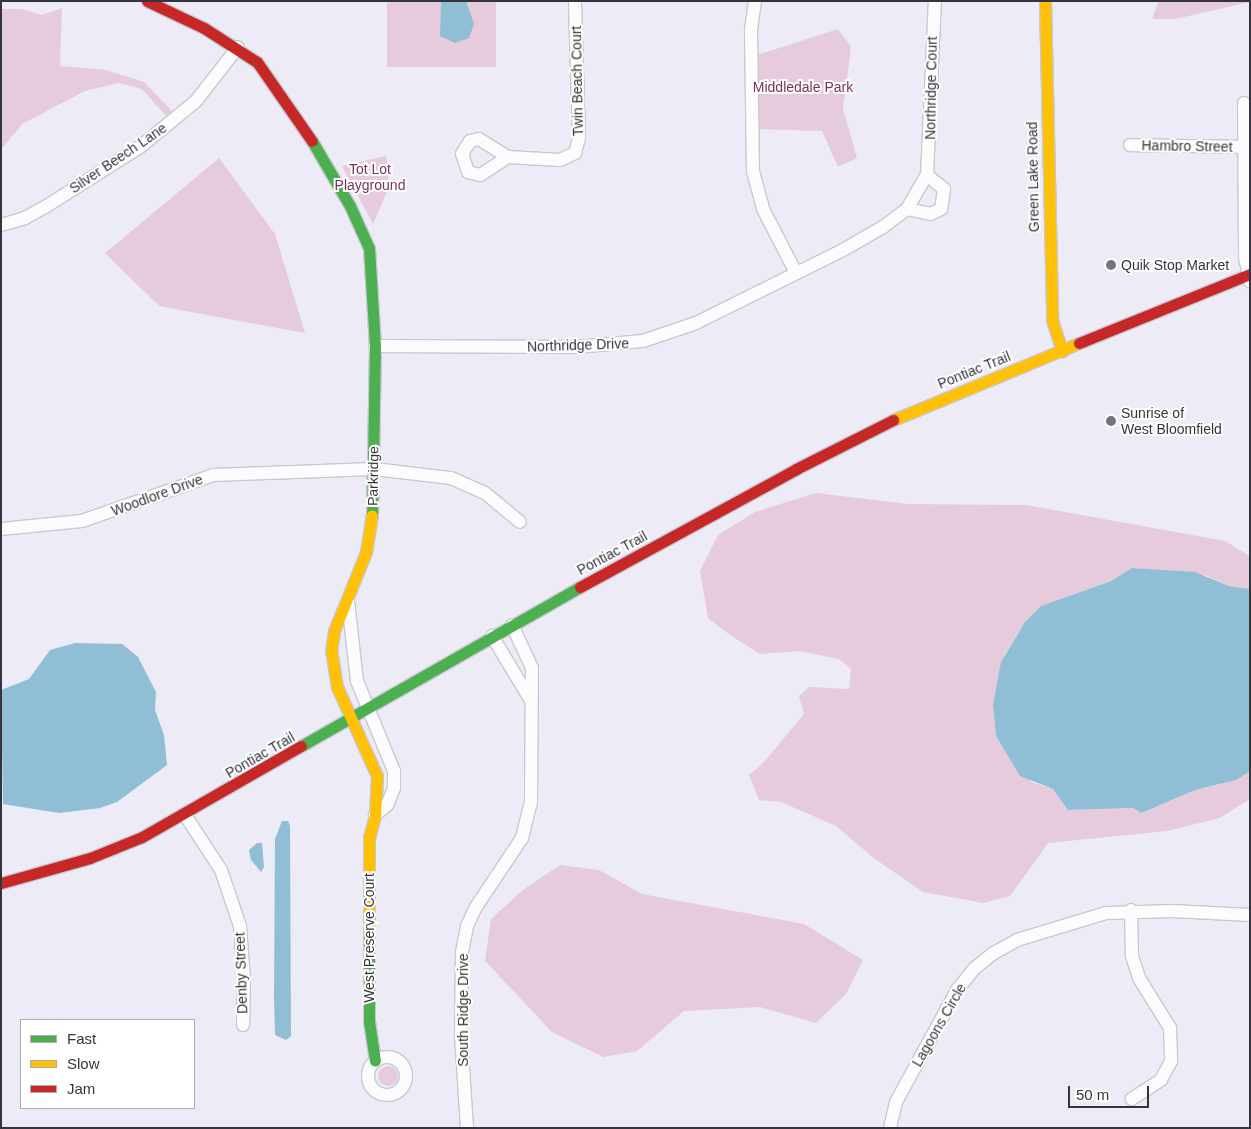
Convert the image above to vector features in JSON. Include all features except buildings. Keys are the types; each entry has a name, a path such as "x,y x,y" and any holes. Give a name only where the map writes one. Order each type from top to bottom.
{"street":[{"name":"Parkridge","path":"147,1 238,47 273,80 362,230 372,265 375,346 374,504 366,552 348,602 334,631 331,651 336,687 351,720"},
{"name":"Twin Beach Court","path":"508,157 560,160 575,153 579,138 575,1"},
{"path":"756,1 751,31 753,171 763,209 796,273"},
{"name":"Northridge Court","path":"796,273 843,250 907,209 927,175 935,1"},
{"name":"Green Lake Road","path":"1045,1 1052,320 1062,351"},
{"name":"Silver Beech Lane","path":"1,225 45,207 140,147 196,101 238,47"},
{"path":"1244,103 1249,277"},
{"name":"Hambro Street","path":"1130,145 1245,147"},
{"path":"907,209 930,214 941,209 944,189 927,175"},
{"name":"Northridge Drive","path":"375,346 627,345 696,323 796,273"},
{"name":"Pontiac Trail","path":"1,884 113,850 186,815 492,636 871,431 953,394 1249,277"},
{"name":"Woodlore Drive","path":"1,529 82,521 213,475 374,469 451,478 485,494 520,522"},
{"name":"Parkridge","path":"348,602 357,681 369,709"},
{"name":"South Ridge Drive","path":"466,1128 461,1036 462,952 467,926 476,907 511,857 527,823 532,782 530,699 532,668 512,625"},
{"name":"South Ridge Drive","path":"492,636 530,699"},
{"name":"West Preserve Court","path":"369,709 394,771 394,788 387,805 375,814"},
{"name":"West Preserve Court","path":"351,720 377,776 375,814 369,838 369,1021 375,1061"},
{"name":"Denby Street","path":"186,815 221,870 240,926 244,988 243,1025"},
{"path":"1131,910 1132,956 1139,978 1170,1028 1171,1061 1161,1080 1132,1099"},
{"name":"Lagoons Circle","path":"890,1128 896,1102 957,990 975,968 1017,940 1106,912 1131,910 1250,915"}],"green space":[{"path":"387,1 496,1 496,67 387,67"},
{"path":"1159,1 1250,2 1175,19 1152,19"},
{"path":"62,8 60,66 106,70 144,82 173,112 167,117 142,89 119,83 85,91 22,124 1,150 1,9 22,9 42,15"},
{"name":"Middledale Park","path":"838,29 851,47 843,109 857,158 838,167 822,131 758,129 757,55"},
{"name":"Tot Lot Playground","path":"386,156 389,170 387,192 373,224 342,166"},
{"path":"219,158 275,234 305,333 159,306 105,253"},
{"path":"816,493 908,504 1026,505 1225,541 1250,556 1250,589 1229,586 1205,575 1134,568 1110,581 1041,606 1025,622 1004,656 993,705 996,736 1000,743 1031,782 1053,789 1072,810 1134,808 1138,812 1195,790 1225,783 1250,771 1250,799 1220,818 1167,831 1048,843 1010,896 983,903 923,892 875,859 836,826 781,802 759,800 749,775 764,762 804,714 799,696 809,687 849,689 851,669 839,659 799,651 760,654 730,635 708,618 700,571 718,535 755,512"},
{"path":"560,865 599,870 642,894 804,924 863,960 846,994 816,1023 760,1007 684,1011 637,1051 603,1057 552,1032 485,961 491,919 524,889"},
{"path":"388,1066 395,1069 398,1076 395,1083 388,1086 381,1083 378,1076 381,1069"}],"water":[{"path":"441,1 466,1 474,24 469,38 455,43 440,36"},
{"path":"1132,568 1195,572 1229,586 1250,589 1250,771 1236,780 1195,790 1141,813 1133,808 1068,810 1053,789 1020,776 996,736 993,705 1001,662 1025,622 1041,606 1111,581"},
{"path":"75,643 122,644 138,657 156,692 155,710 164,735 167,765 117,802 100,808 59,813 3,804 1,690 29,679 50,650"},
{"path":"282,821 288,821 290,826 291,1036 286,1040 275,1035 274,999 275,839"},
{"path":"257,843 262,843 264,867 261,872 251,860 249,850"}],"traffic: fast":[{"path":"312,141 350,206 369,248 375,346 372,515"},
{"path":"301,746 580,587"},
{"path":"369,928 369,1021 375,1061"}],"traffic: slow":[{"path":"1045,1 1052,320 1062,351"},
{"path":"893,420 1079,343"},
{"path":"369,928 369,838 375,815 377,776 337,687 331,651 334,631 366,552 372,515"}],"traffic: jam":[{"path":"147,1 204,28 257,62 312,141"},
{"path":"1079,343 1250,274"},
{"path":"580,587 796,469 893,420"},
{"path":"1,883 90,858 142,837 301,746"}],"place":[{"name":"Quik Stop Market","path":"1111,265"},
{"name":"Sunrise of West Bloomfield","path":"1111,421"}]}
